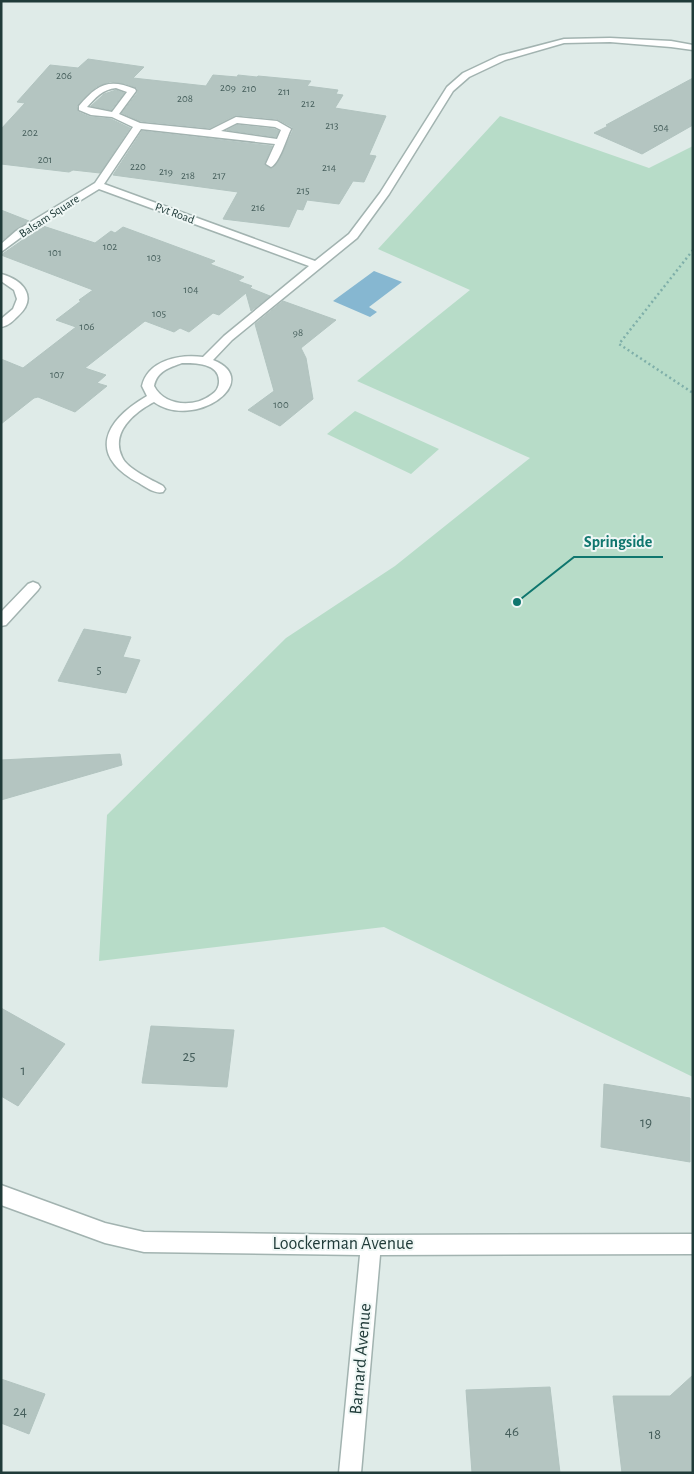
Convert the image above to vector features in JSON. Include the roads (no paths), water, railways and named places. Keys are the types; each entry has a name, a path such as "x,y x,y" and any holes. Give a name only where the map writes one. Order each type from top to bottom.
{"street":[{"path":"206,362 228,338 353,236 384,194 437,108 450,90 466,75 502,58 564,41 610,40 671,44 693,48"},
{"path":"114,115 132,91 124,87 108,86 98,89 82,108 91,112 114,115 138,126 282,142"},
{"path":"211,133 236,120 278,124 286,129 271,164"},
{"path":"98,184 138,126"},
{"name":"Pvt Road","path":"98,184 318,266"},
{"name":"Balsam Square","path":"1,249 20,233 98,184"},
{"path":"1,277 13,282 21,289 24,298 17,312 1,324"},
{"path":"181,360 206,362 216,366 223,372 226,380 225,387 220,395 211,401 198,405 179,407 161,403 148,390 147,382 150,375 158,368 181,360"},
{"path":"153,397 136,407 116,428 113,447 116,460 135,476 159,489"},
{"path":"1,620 34,587"},
{"name":"Loockerman Avenue","path":"1,1195 105,1233 144,1242 693,1244"},
{"name":"Barnard Avenue","path":"350,1473 371,1244"}],"water":[{"path":"374,271 402,282 369,307 377,312 370,317 333,301"}],"place":[{"name":"Springside","path":"517,602"}]}
